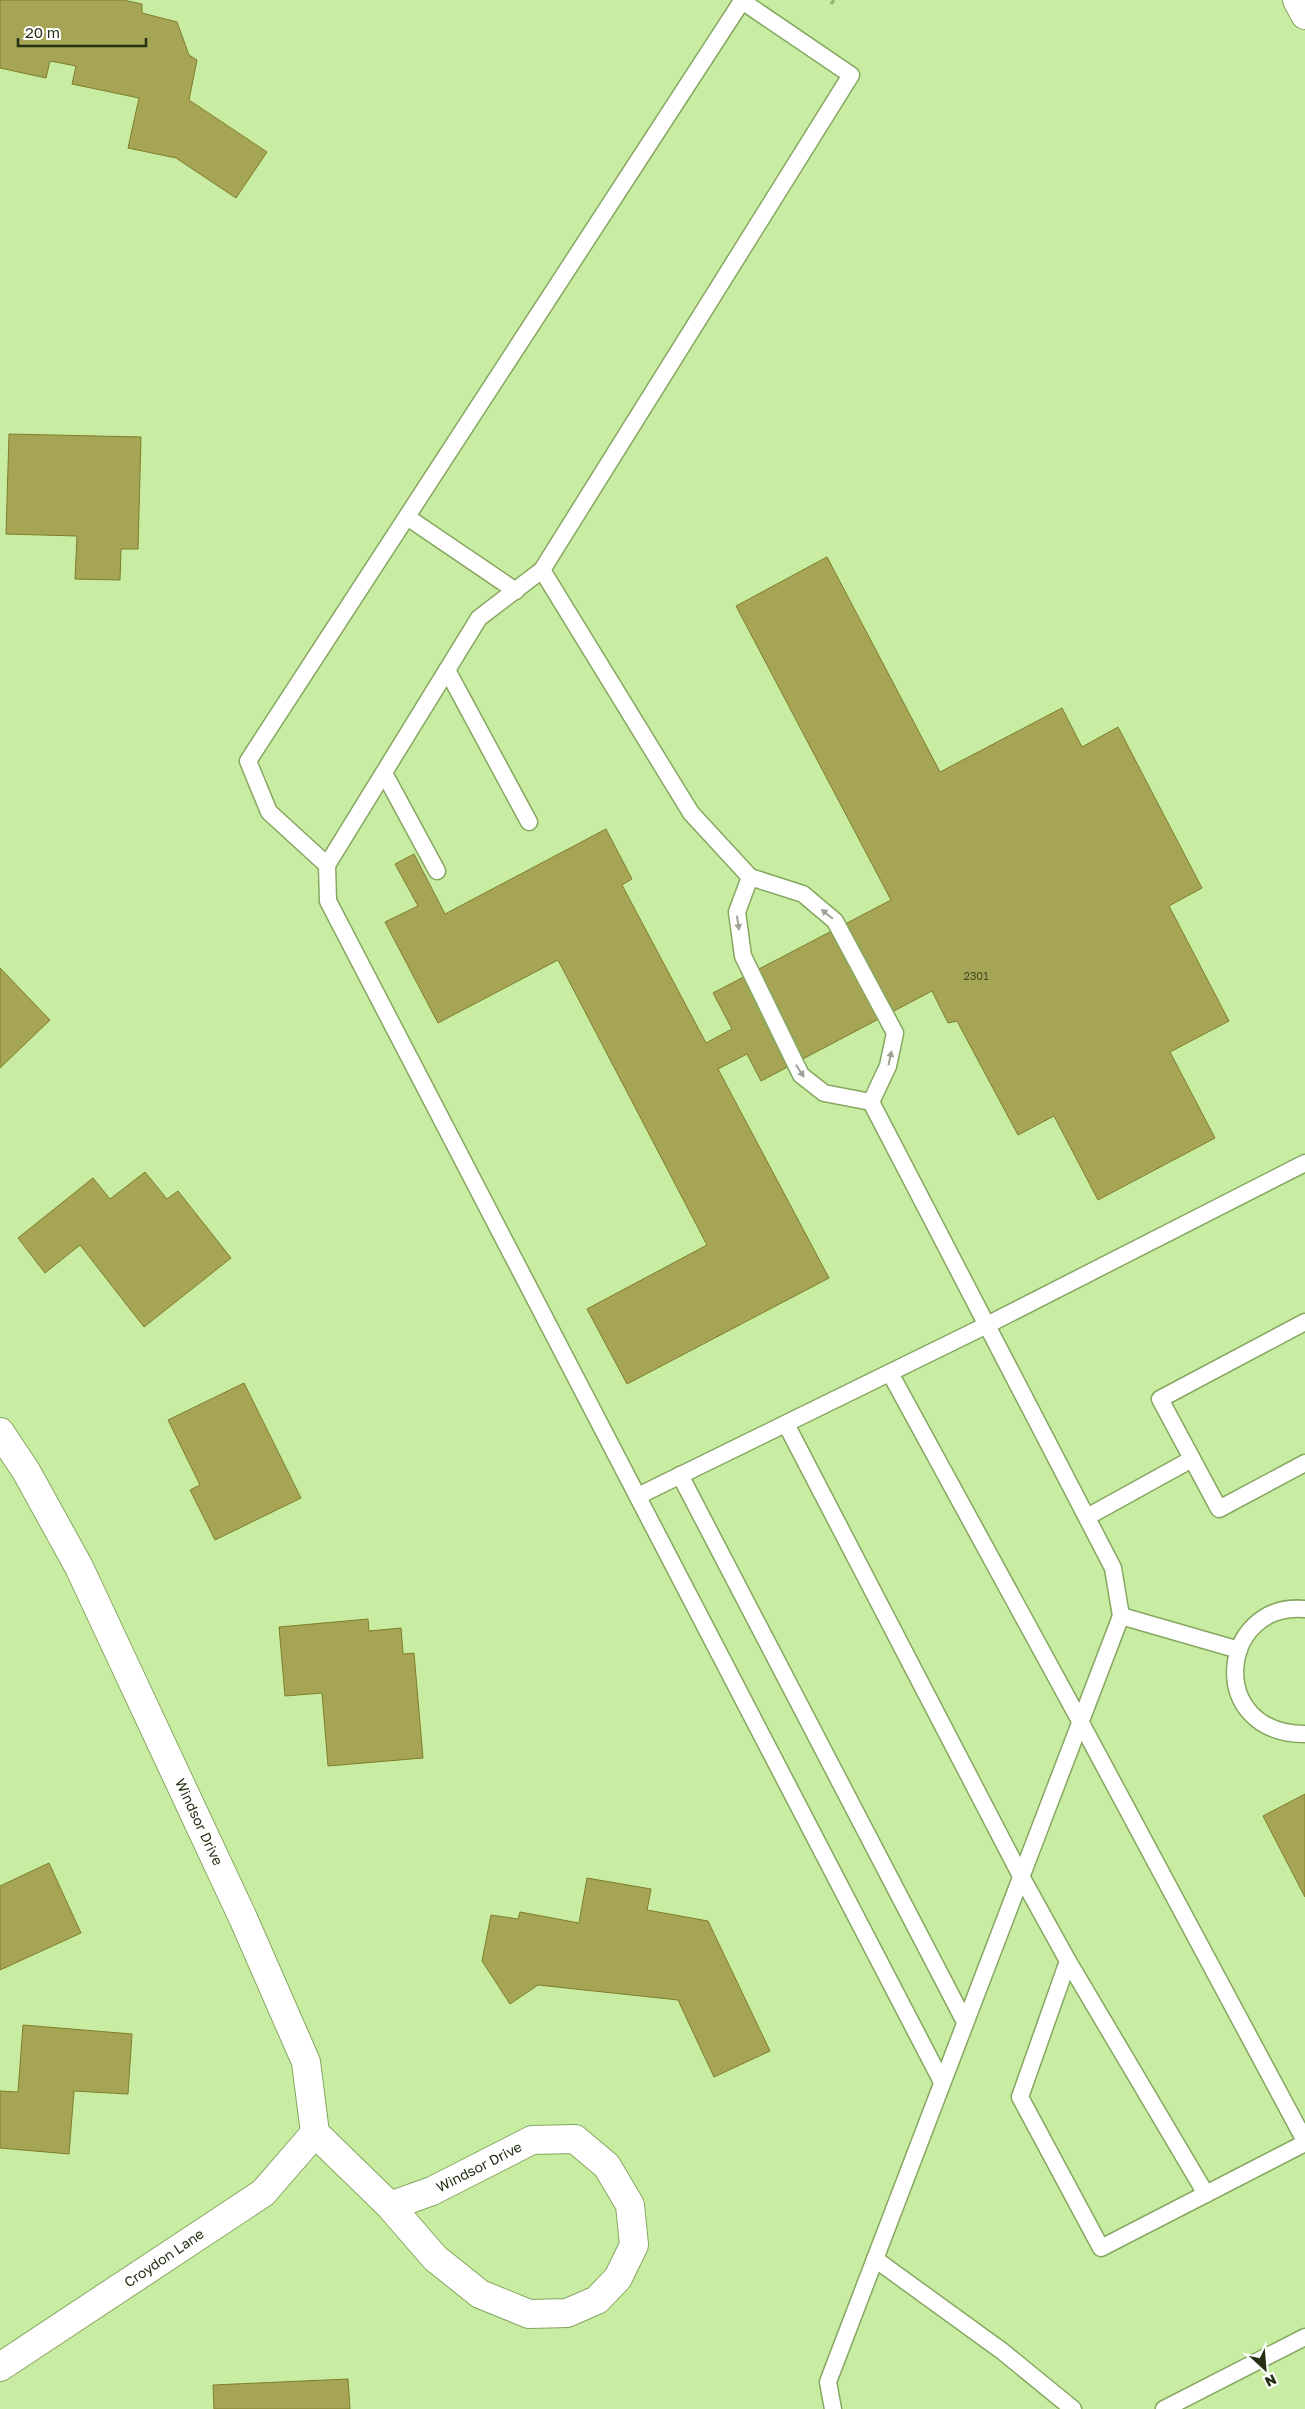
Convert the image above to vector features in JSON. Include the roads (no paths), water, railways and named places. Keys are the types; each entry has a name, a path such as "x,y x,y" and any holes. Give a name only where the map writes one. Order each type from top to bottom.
{"street":[{"path":"1297,0 1305,15"},
{"name":"Windsor Drive","path":"0,1432 26,1471 79,1567 243,1918 306,2062 314,2133 390,2206 435,2258 480,2294 529,2314 567,2313 597,2300 618,2278 634,2245 630,2205 607,2166 575,2139 532,2140 432,2191 390,2206"},
{"name":"Croydon Lane","path":"0,2367 263,2193 314,2133"}],"lane":[{"path":"327,865 269,812 248,762 742,1 851,75 542,570 479,618 327,865 328,901 942,2082"},
{"path":"406,517 516,591"},
{"path":"542,570 691,813 750,877 803,894 835,921 895,1033 888,1066 871,1102"},
{"path":"447,670 529,822"},
{"path":"384,774 437,871"},
{"path":"750,877 737,912 742,956 801,1075 824,1093 871,1102"},
{"path":"833,2409 828,2382 1121,1616 1113,1568 871,1102"},
{"path":"638,1496 987,1325 1305,1163"},
{"path":"1305,1322 1160,1399 1219,1509 1305,1463"},
{"path":"890,1373 1080,1721 1305,2142 1101,2248 1020,2097 1068,1961"},
{"path":"786,1424 1021,1876 1068,1961 1206,2194"},
{"path":"1087,1517 1192,1458"},
{"path":"680,1475 965,2022"},
{"path":"1305,1609 1293,1608 1272,1614 1255,1625 1242,1641 1235,1660 1235,1680 1241,1700 1252,1717 1269,1728 1289,1734 1305,1734"},
{"path":"1121,1616 1239,1650"},
{"path":"875,2259 1002,2351 1072,2409"},
{"path":"1164,2409 1305,2337"}]}
